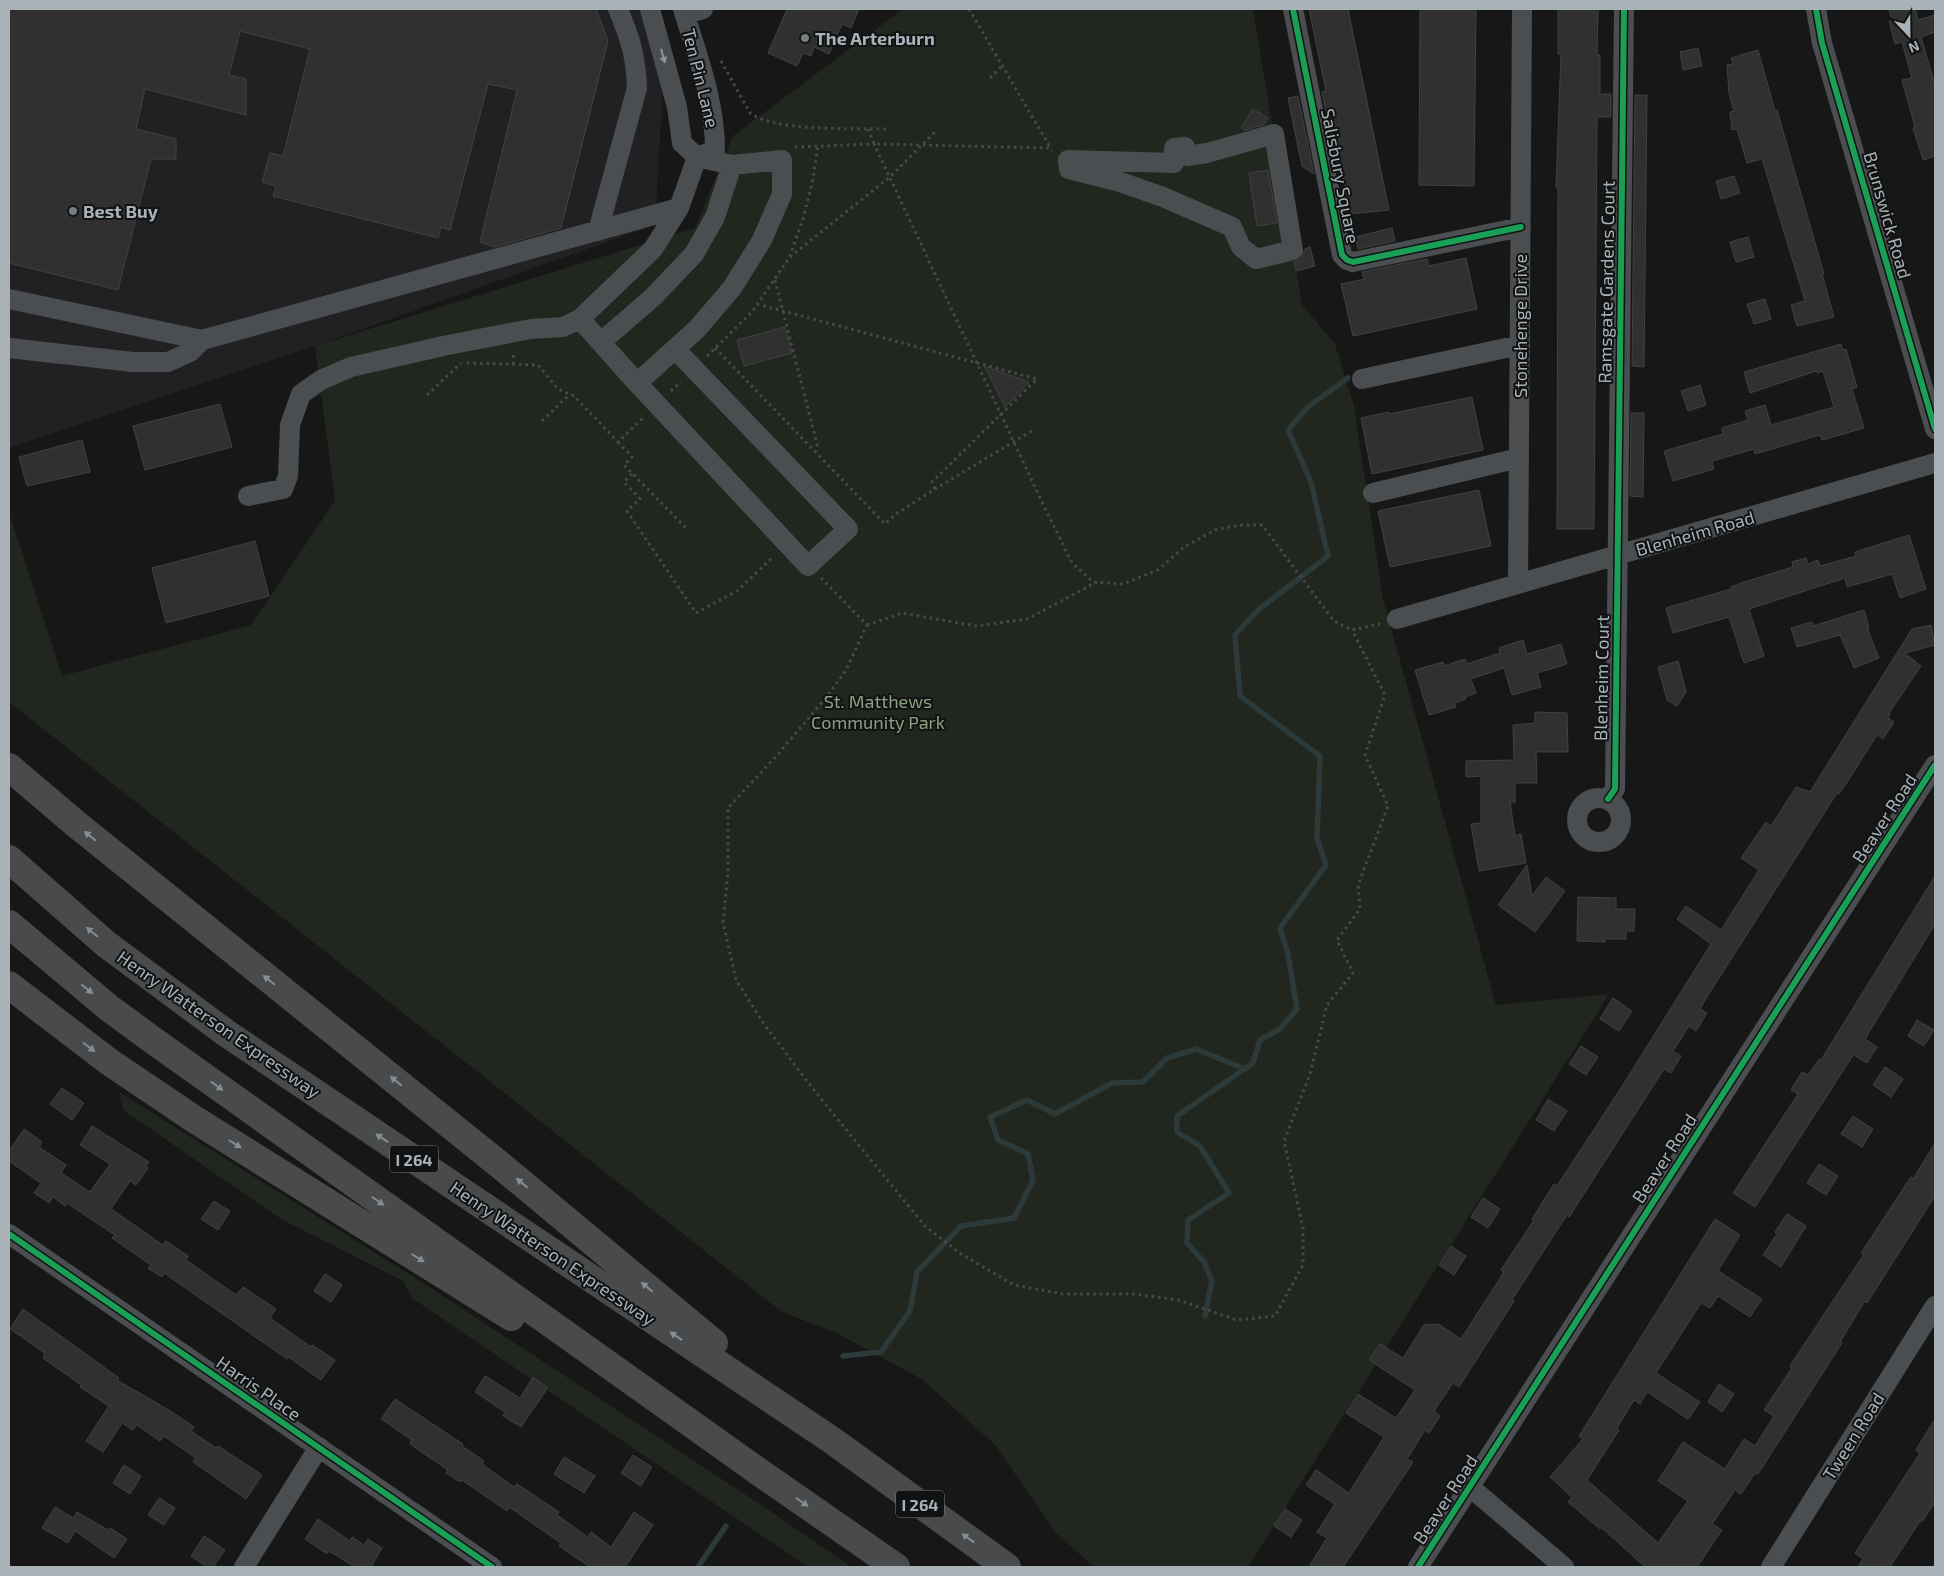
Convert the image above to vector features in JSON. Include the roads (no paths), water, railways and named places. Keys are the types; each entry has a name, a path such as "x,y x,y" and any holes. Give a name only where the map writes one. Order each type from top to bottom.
{"highway":[{"path":"9,767 91,836 500,1165 833,1442"},
{"name":"Henry Watterson Expressway","path":"9,859 106,944 226,1033 833,1442 1007,1567"},
{"path":"9,924 109,1008 154,1041 762,1474 896,1567"},
{"path":"9,985 108,1061 194,1119 762,1474"}],"street":[{"path":"598,231 636,88 636,65 631,42 618,9"},
{"name":"Ten Pin Lane","path":"650,9 677,107 682,143 697,157 715,150 715,134 691,10"},
{"name":"Salisbury Square","path":"1293,9 1342,255 1347,260 1354,262 1521,227"},
{"name":"Stonehenge Drive","path":"1518,584 1522,9"},
{"name":"Ramsgate Gardens Court","path":"1618,555 1624,9"},
{"name":"Brunswick Road","path":"1816,9 1822,43 1935,429"},
{"path":"1274,134 1293,250 1256,259 1241,248 1232,227 1163,197 1120,182 1069,169 1068,164 1068,160 1174,163 1174,148 1185,147 1187,156 1274,134"},
{"path":"248,496 283,489 288,476 290,425 298,402 301,394 321,380 351,367 522,330 563,327 580,319 653,249 678,208 697,157 732,165 782,160 782,194 762,240 732,288 697,329 637,383"},
{"path":"601,342 652,298 694,254 715,217 732,165"},
{"path":"9,299 202,340 678,208"},
{"path":"580,319 637,383 808,566 848,529 675,349"},
{"path":"9,348 133,362 168,362 190,352 202,340"},
{"path":"1362,379 1520,345"},
{"path":"1373,493 1519,458"},
{"name":"Blenheim Road","path":"1391,621 1935,463"},
{"name":"Blenheim Court","path":"1608,800 1615,789 1618,555"},
{"name":"Beaver Road","path":"1418,1567 1935,765"},
{"name":"Harris Place","path":"9,1234 492,1567"},
{"name":"Tween Road","path":"1770,1567 1935,1306"},
{"path":"244,1567 319,1447"},
{"path":"1470,1487 1564,1567"}],"waterway":[{"path":"1205,1316 1212,1281 1204,1262 1187,1243 1188,1220 1229,1193 1200,1146 1177,1132 1177,1116 1253,1063 1260,1040 1280,1029 1297,1009 1288,954 1280,928 1326,865 1317,838 1320,756 1240,696 1235,635 1258,610 1328,556 1311,482 1288,430 1309,406 1348,378"},
{"path":"843,1356 881,1352 910,1311 917,1272 961,1226 1014,1218 1033,1180 1028,1154 998,1140 990,1117 1027,1100 1055,1114 1112,1083 1143,1082 1167,1058 1196,1049 1245,1069"},
{"path":"698,1567 726,1526"}],"place":[{"name":"The Arterburn","path":"805,38"},
{"name":"Best Buy","path":"73,211"}],"park label":[{"name":"St. Matthews Community Park","path":"878,711"}]}
